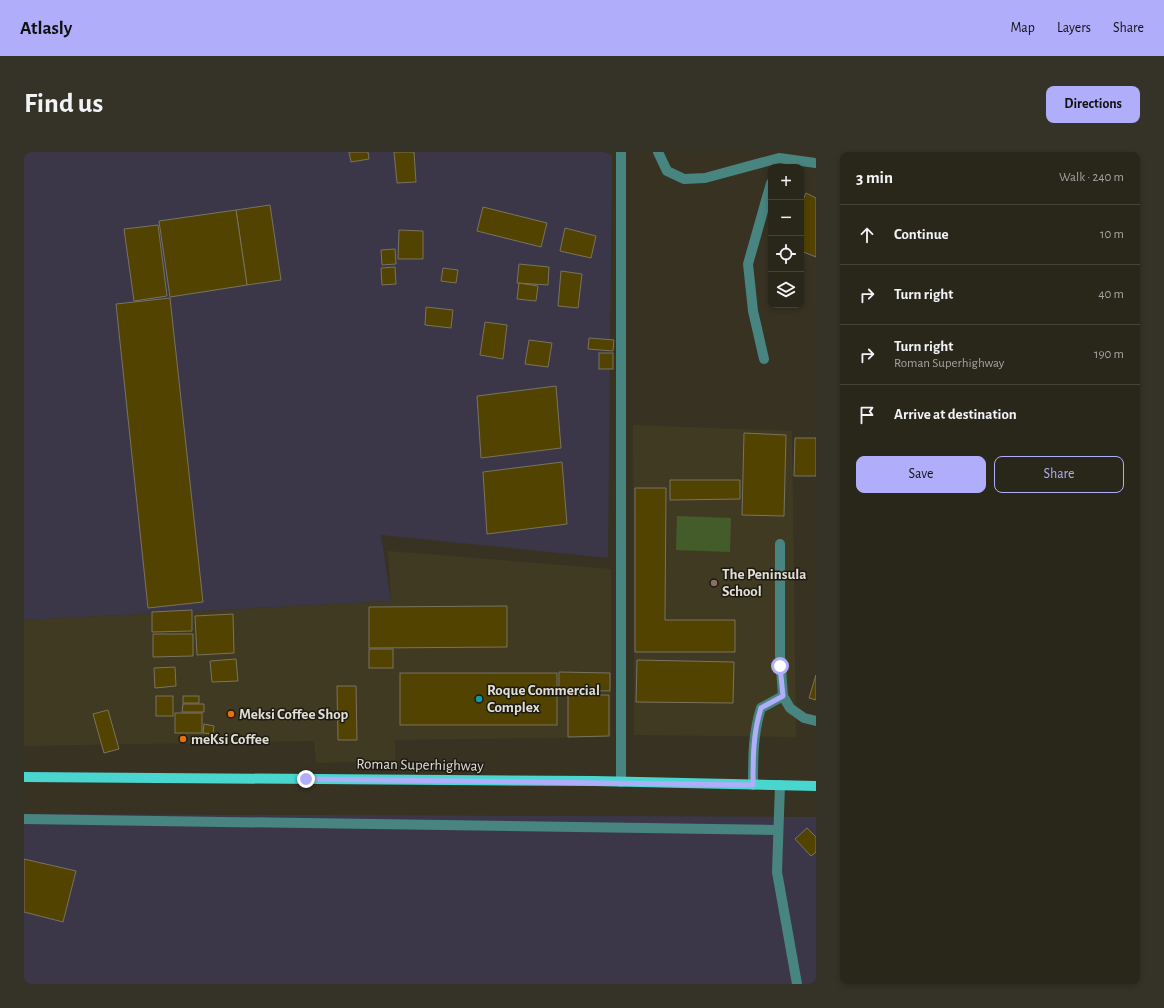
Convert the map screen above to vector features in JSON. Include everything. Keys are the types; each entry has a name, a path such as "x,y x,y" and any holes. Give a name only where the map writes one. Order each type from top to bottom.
{"main road":[{"name":"Roman Superhighway","path":"24,777 621,782 816,786"}],"street":[{"path":"621,152 621,782"},
{"path":"658,152 667,171 684,179 705,178 778,159 816,163"},
{"path":"764,359 753,311 748,264 768,194"},
{"path":"780,544 780,661 783,696 790,708 804,718 816,721"},
{"path":"753,785 753,743 761,708 783,696"},
{"path":"780,785 777,872 796,984"},
{"path":"24,819 778,830"}],"shaded area":[{"path":"24,152 604,152 612,155 608,558 381,535 391,601 24,620"},
{"name":"The Peninsula School","path":"633,425 792,431 796,737 634,735"},
{"path":"388,551 611,569 611,737 395,740 395,761 316,763 314,741 24,746 24,620 391,601"},
{"path":"24,814 816,817 816,984 24,984"}],"green space":[{"path":"677,516 731,518 730,552 676,550"}],"building":[{"path":"349,152 368,152 369,159 351,162"},
{"path":"394,152 414,152 416,182 397,183"},
{"path":"806,193 816,198 816,257 804,252 804,198"},
{"path":"270,205 281,280 247,285 236,210"},
{"path":"483,207 547,223 541,247 477,231"},
{"path":"236,210 247,285 170,297 159,221"},
{"path":"158,225 167,296 134,301 124,229"},
{"path":"565,228 596,236 591,258 560,251"},
{"path":"399,230 423,231 423,259 398,259"},
{"path":"395,249 396,264 382,265 381,250"},
{"path":"519,264 549,267 548,285 517,283"},
{"path":"395,267 396,284 382,285 381,268"},
{"path":"443,268 458,270 456,283 441,281"},
{"path":"561,271 582,274 578,308 558,306"},
{"path":"519,283 538,286 536,301 517,299"},
{"path":"170,298 203,602 148,608 116,304"},
{"path":"426,307 453,310 451,328 425,325"},
{"path":"485,322 507,325 503,359 480,355"},
{"path":"589,338 614,340 613,351 588,349"},
{"path":"529,340 552,343 548,367 525,364"},
{"path":"599,353 613,353 613,369 599,369"},
{"path":"556,386 561,448 481,458 477,396"},
{"path":"744,433 786,435 784,516 742,515"},
{"path":"795,438 816,438 816,476 794,476"},
{"path":"562,462 567,524 487,534 483,472"},
{"path":"670,480 740,480 740,499 670,500"},
{"path":"635,488 666,488 665,620 735,620 735,652 635,652"},
{"path":"507,606 507,647 369,648 369,607"},
{"path":"192,610 192,631 152,632 152,612"},
{"path":"233,614 234,653 197,655 195,616"},
{"path":"153,634 193,634 193,656 153,657"},
{"path":"369,649 393,649 393,668 369,668"},
{"path":"236,659 238,681 212,682 210,661"},
{"path":"637,660 734,662 733,703 636,702"},
{"path":"175,667 176,686 155,688 154,668"},
{"path":"559,672 610,673 610,691 559,690"},
{"name":"Roque Commercial Complex","path":"400,673 557,673 557,725 400,725"},
{"path":"816,675 816,700 809,698"},
{"path":"337,686 356,686 357,740 338,740"},
{"path":"568,695 609,695 609,736 568,737"},
{"path":"156,696 173,696 173,716 156,716"},
{"path":"183,696 199,696 199,703 183,703"},
{"path":"183,704 204,704 204,712 182,712"},
{"path":"108,710 119,749 104,753 93,714"},
{"path":"175,713 202,713 202,733 175,733"},
{"path":"204,724 214,726 213,734 203,733"},
{"path":"807,828 816,837 816,852 811,856 795,839"},
{"path":"24,859 76,871 63,922 24,912"}],"place":[{"name":"The Peninsula School","path":"714,583"},
{"name":"Roque Commercial Complex","path":"479,699"},
{"name":"Meksi Coffee Shop","path":"231,714"},
{"name":"meKsi Coffee","path":"183,739"}],"route":[{"path":"306,779 753,785 753,743 756,725 761,708 783,696 780,666"}]}
